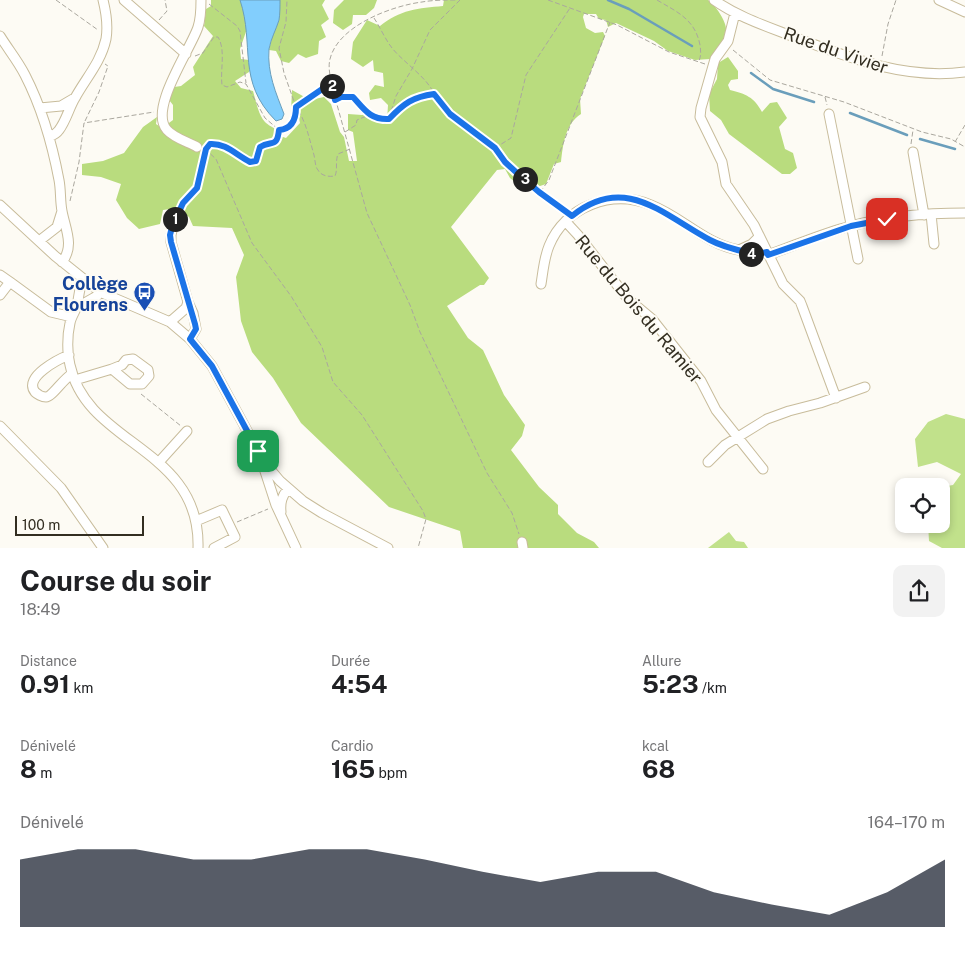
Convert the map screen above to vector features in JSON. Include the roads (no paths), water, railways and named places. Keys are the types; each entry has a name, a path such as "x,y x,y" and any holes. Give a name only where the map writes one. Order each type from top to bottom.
{"street":[{"path":"50,136 60,129 76,97 99,59 106,39 103,0"},
{"path":"124,0 190,55"},
{"name":"Rue du Vivier","path":"714,0 734,13 852,59 880,67 923,74 948,75 965,72"},
{"path":"938,0 965,12"},
{"path":"202,148 179,138 167,130 163,122 162,111 170,85 190,55 205,2"},
{"path":"734,13 728,41 715,59 700,117 722,162 726,184 754,225 783,284 802,306 836,398"},
{"path":"0,36 24,74 40,108 50,136 60,182 62,209 69,242 67,255 62,262"},
{"path":"40,108 61,106 76,97"},
{"path":"829,114 858,259"},
{"path":"913,152 934,244"},
{"path":"541,284 549,246 559,229 586,206 603,200 632,199 656,207 718,244 750,253 752,257 757,254 768,254 851,226 928,214 965,213"},
{"path":"0,205 82,280 110,298 170,322 190,339 212,366 258,451 280,481 288,489 322,513 388,548"},
{"path":"39,241 57,227 62,209"},
{"name":"Rue du Bois du Ramier","path":"569,219 578,235 628,299 652,318 701,381 711,403 763,469"},
{"path":"174,222 170,235 171,242 188,302 193,313 196,329 190,339"},
{"path":"739,250 752,244 760,237"},
{"path":"0,274 51,312 72,317"},
{"path":"82,280 68,335 68,354 73,377 87,403 101,417 159,462 181,487 196,521 198,548"},
{"path":"0,295 10,282"},
{"path":"76,308 97,296 100,292"},
{"path":"170,322 186,308 188,302"},
{"path":"68,354 47,365 34,380 34,391 46,397 51,395 62,381 112,369 122,365 126,360 133,359 150,373 145,382 130,384 112,369"},
{"path":"708,462 737,437 767,419 865,387"},
{"path":"0,426 62,488 103,548"},
{"path":"159,462 187,431"},
{"path":"258,451 274,501 296,548"},
{"path":"274,501 274,488 280,481"},
{"path":"284,525 280,504 288,489"},
{"path":"196,521 222,510 235,537 214,548"}],"water":[{"path":"240,0 280,0 279,20 269,49 271,75 284,114 282,119 276,121 256,92 251,77 244,16"}],"waterway":[{"path":"608,0 629,9 692,46"},
{"path":"751,73 773,89 814,102"},
{"path":"850,113 907,135"},
{"path":"920,139 955,149"}],"place":[{"name":"Collège Flourens","path":"144,312"}]}
